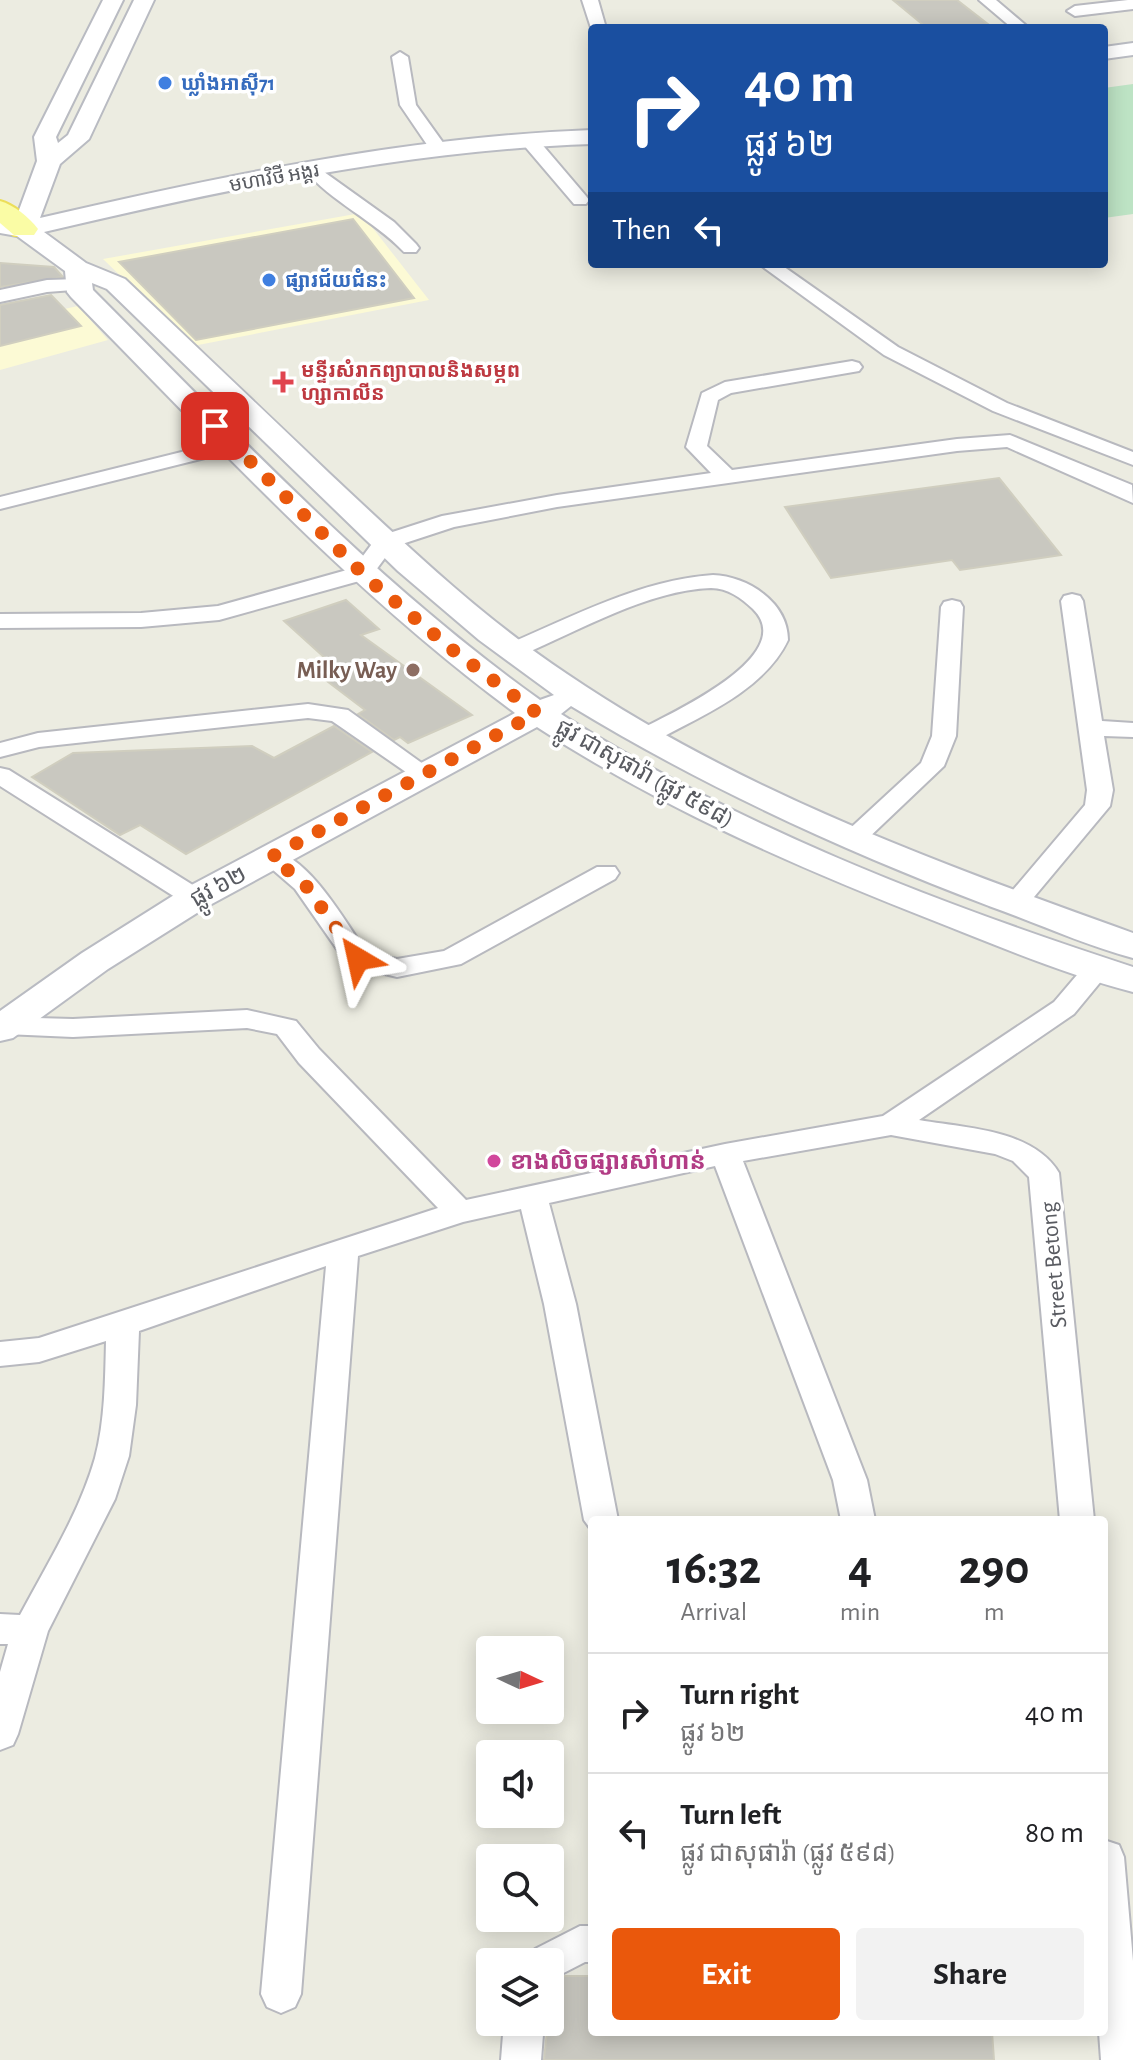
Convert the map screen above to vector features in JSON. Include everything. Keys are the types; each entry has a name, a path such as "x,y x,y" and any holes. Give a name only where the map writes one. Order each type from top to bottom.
{"main road":[{"path":"49,161 45,137 113,0"},
{"path":"8,230 49,161 78,139 144,0"},
{"path":"1108,52 1133,49"},
{"path":"1108,69 1133,66"},
{"name":"មហាវិថី អង្គរ","path":"528,139 588,122"},
{"name":"មហាវិថី អង្គរ","path":"8,230 313,169 528,139 588,137"},
{"path":"0,209 8,230"},
{"name":"ផ្លូវ ជាសុផារ៉ា (ផ្លូវ ៥៩៨)","path":"8,230 78,276 116,284 385,542 460,609 575,694 644,737 718,777 853,839 1133,946"},
{"name":"ផ្លូវ ជាសុផារ៉ា (ផ្លូវ ៥៩៨)","path":"78,276 80,292 362,573 451,648 537,713 685,801 825,865 1133,980"},
{"name":"ផ្លូវ ៦២","path":"2,1026 95,961 195,898 575,694"}],"street":[{"path":"590,0 597,24"},
{"path":"987,0 1016,24"},
{"path":"1075,11 1133,4"},
{"path":"400,57 408,105 440,151"},
{"path":"528,139 580,200"},
{"path":"313,169 331,188 388,225 410,248"},
{"path":"774,268 891,351 1000,407 1133,459"},
{"path":"0,296 78,276"},
{"path":"727,477 696,447 709,397 725,388 852,367"},
{"path":"0,621 141,620 219,613 362,573 385,542 450,521 557,501 957,445 1010,441 1111,484 1133,497"},
{"path":"0,503 234,445"},
{"path":"514,650 640,599 705,582 739,585 764,607 775,627 776,642 768,657 727,689 644,737"},
{"path":"1015,903 1097,806 1100,790 1072,601"},
{"path":"853,839 932,766 944,736 952,607"},
{"path":"0,750 38,740 308,711 339,715 425,774"},
{"path":"1090,728 1133,730"},
{"path":"0,775 195,898"},
{"path":"271,857 304,883 358,959 397,968 451,958 606,873"},
{"path":"0,1354 39,1350 460,1212 725,1154 891,1125 1064,1008 1098,968"},
{"path":"2,1026 73,1028 247,1019 286,1027 309,1056 460,1212"},
{"name":"Street Betong","path":"891,1125 1000,1145 1023,1154 1044,1173 1077,1516"},
{"path":"725,1154 850,1480 857,1516"},
{"path":"532,1195 560,1304 600,1516"},
{"path":"281,1994 343,1249"},
{"path":"0,1734 15,1629 98,1499 112,1456 120,1405 123,1324"},
{"path":"564,1953 580,1944 588,1944"},
{"path":"1108,1950 1121,2060"},
{"path":"521,2060 523,2036"}],"shaded area":[{"name":"ផ្សារជ័យជំនះ","path":"361,213 429,300 193,346 103,259"},
{"path":"78,306 108,340 0,370 0,323"}],"green space":[{"path":"1133,84 1133,214 1108,217 1108,87"}],"building":[{"path":"893,0 957,0 988,24 922,24"},
{"name":"ផ្សារជ័យជំនះ","path":"353,219 414,298 196,340 119,262"},
{"path":"0,263 54,267 63,277 0,287"},
{"path":"51,295 81,326 0,346 0,305"},
{"path":"999,478 1061,555 960,570 952,560 831,578 785,507"},
{"path":"346,600 379,629 361,635 472,715 408,743 400,737 394,740 358,714 365,710 319,675 336,668 284,621"},
{"path":"334,726 372,752 186,854 140,825 120,835 32,777 73,753 252,746 274,758"},
{"path":"564,1976 588,1976 588,2036 992,2036 994,2060 544,2060 546,2036 564,2036"}],"place":[{"name":"ឃ្លាំងអាសុី71","path":"165,83"},
{"name":"ផ្សារជ័យជំនះ","path":"269,280"},
{"name":"មន្ទីរសំរាកព្យាបាលនិងសម្ភព ហ្សាកាលីន","path":"283,382"},
{"name":"Milky Way","path":"413,670"},
{"name":"ខាងលិចផ្សារសាំហាន់","path":"494,1161"}],"route":[{"path":"215,426 368,579 454,651 537,713 271,857 304,883 358,959"}]}
